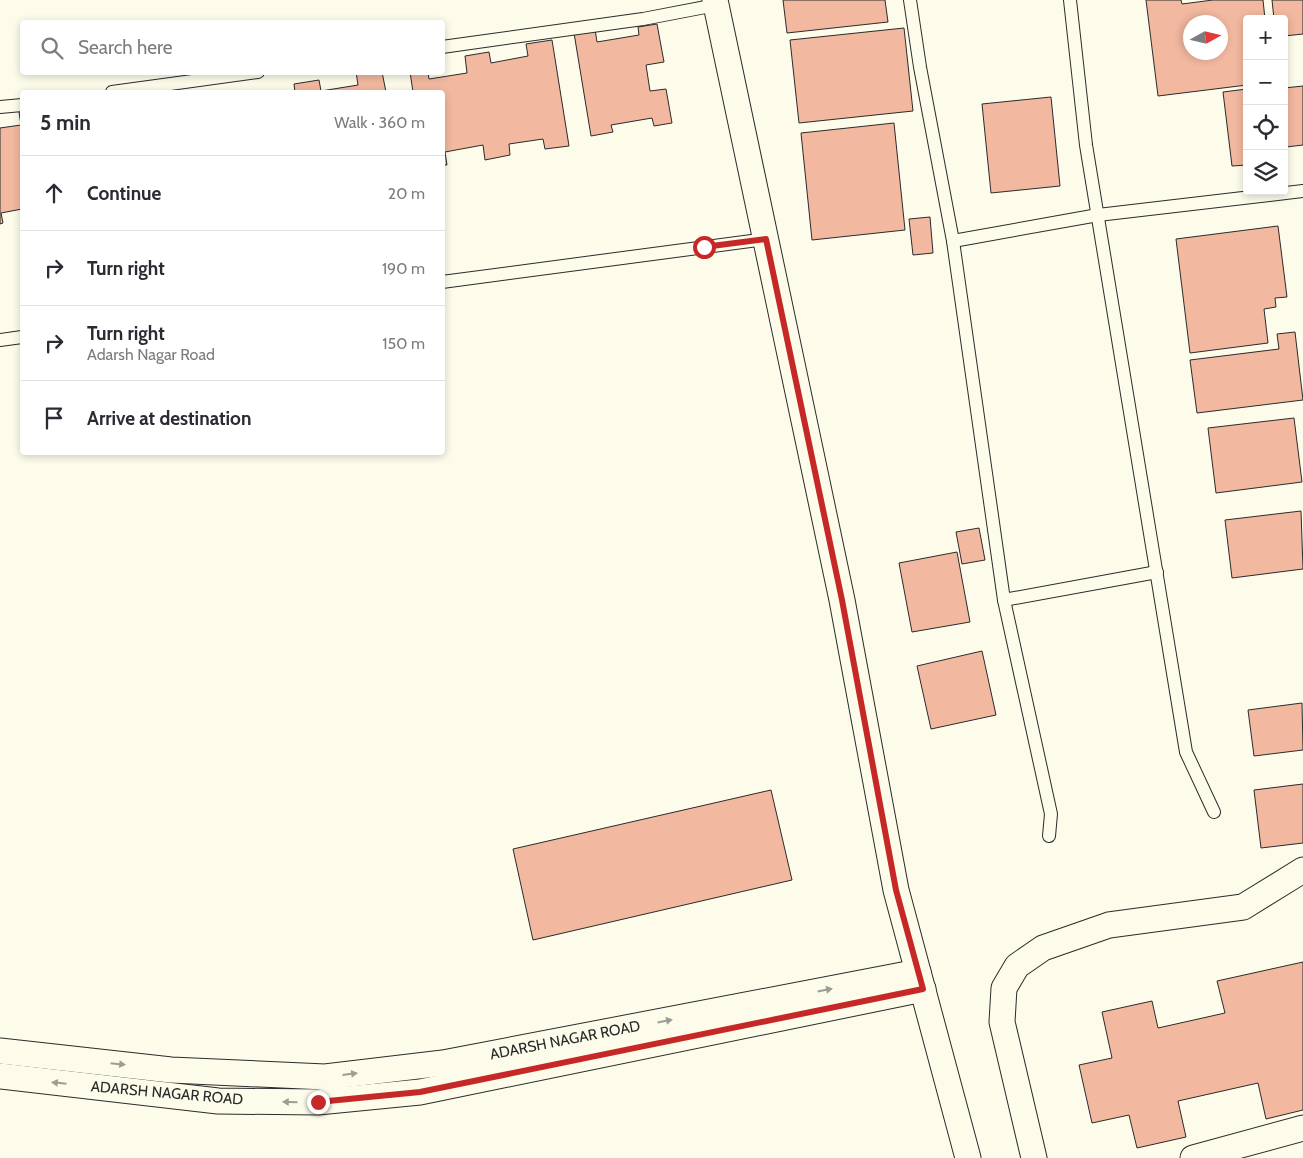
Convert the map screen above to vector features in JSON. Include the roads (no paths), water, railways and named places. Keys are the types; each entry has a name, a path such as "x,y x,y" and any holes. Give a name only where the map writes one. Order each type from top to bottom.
{"street":[{"path":"715,2 842,600 896,890 968,1158"},
{"path":"1032,1158 1002,1022 1004,988 1016,966 1043,948 1109,925 1243,907 1303,870"},
{"name":"ADARSH NAGAR ROAD","path":"0,1051 172,1070 325,1078 443,1063 921,980"},
{"name":"ADARSH NAGAR ROAD","path":"0,1076 218,1101 318,1102 366,1098 420,1092 921,980"},
{"path":"1193,1158 1303,1128"}],"lane":[{"path":"910,0 920,68 953,242 1004,600 1051,814 1049,836"},
{"path":"1070,0 1086,145 1186,752 1214,812"},
{"path":"445,47 643,19 715,2"},
{"path":"127,90 236,75"},
{"path":"0,107 20,105"},
{"path":"953,242 1098,215 1303,191"},
{"path":"445,282 766,239"},
{"path":"0,340 20,337"},
{"path":"1004,600 1157,572"}]}
